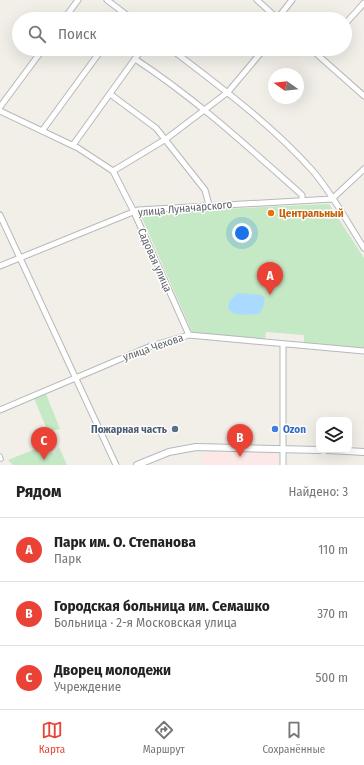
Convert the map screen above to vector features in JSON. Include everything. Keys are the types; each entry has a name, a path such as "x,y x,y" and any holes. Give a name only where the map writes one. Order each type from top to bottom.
{"street":[{"path":"69,12 78,0"},
{"path":"107,0 121,12"},
{"path":"257,0 270,12"},
{"path":"283,12 292,0"},
{"path":"352,16 364,3"},
{"path":"0,107 37,56"},
{"path":"42,131 97,56"},
{"path":"73,145 137,56"},
{"path":"180,56 265,122 312,170 364,248"},
{"path":"113,171 166,139 228,92 258,56"},
{"path":"319,56 364,96"},
{"path":"135,59 158,74 230,131 302,195 302,200"},
{"path":"110,94 156,128 166,139 205,190 209,205"},
{"name":"Садовая улица","path":"0,111 73,145 113,171 134,212 189,335"},
{"path":"332,199 364,168"},
{"name":"улица Луначарского","path":"0,266 134,212 209,205 332,199"},
{"path":"0,215 116,465"},
{"name":"улица Чехова","path":"0,410 151,346 189,335 364,351"},
{"path":"283,344 283,465"},
{"path":"137,465 182,448 283,448 316,450"},
{"path":"352,451 364,452"}],"shaded area":[{"path":"202,452 276,453 279,455 279,465 202,465"}],"green space":[{"path":"329,204 364,258 364,348 304,343 304,335 266,332 265,340 192,332 140,213"},
{"path":"46,394 60,429 48,432 34,398"},
{"path":"48,444 48,451 54,454 59,447 67,465 13,465 8,460"}],"water":[{"path":"238,293 261,295 265,298 263,307 259,314 242,315 234,313 228,308 230,300"}],"place":[{"name":"Центральный","path":"271,213"},
{"name":"Парк им. О. Степанова","path":"270,295"},
{"name":"Пожарная часть","path":"175,429"},
{"name":"Ozon","path":"275,429"},
{"name":"Городская больница им. Семашко","path":"240,457"},
{"name":"Дворец молодежи","path":"44,460"}]}
